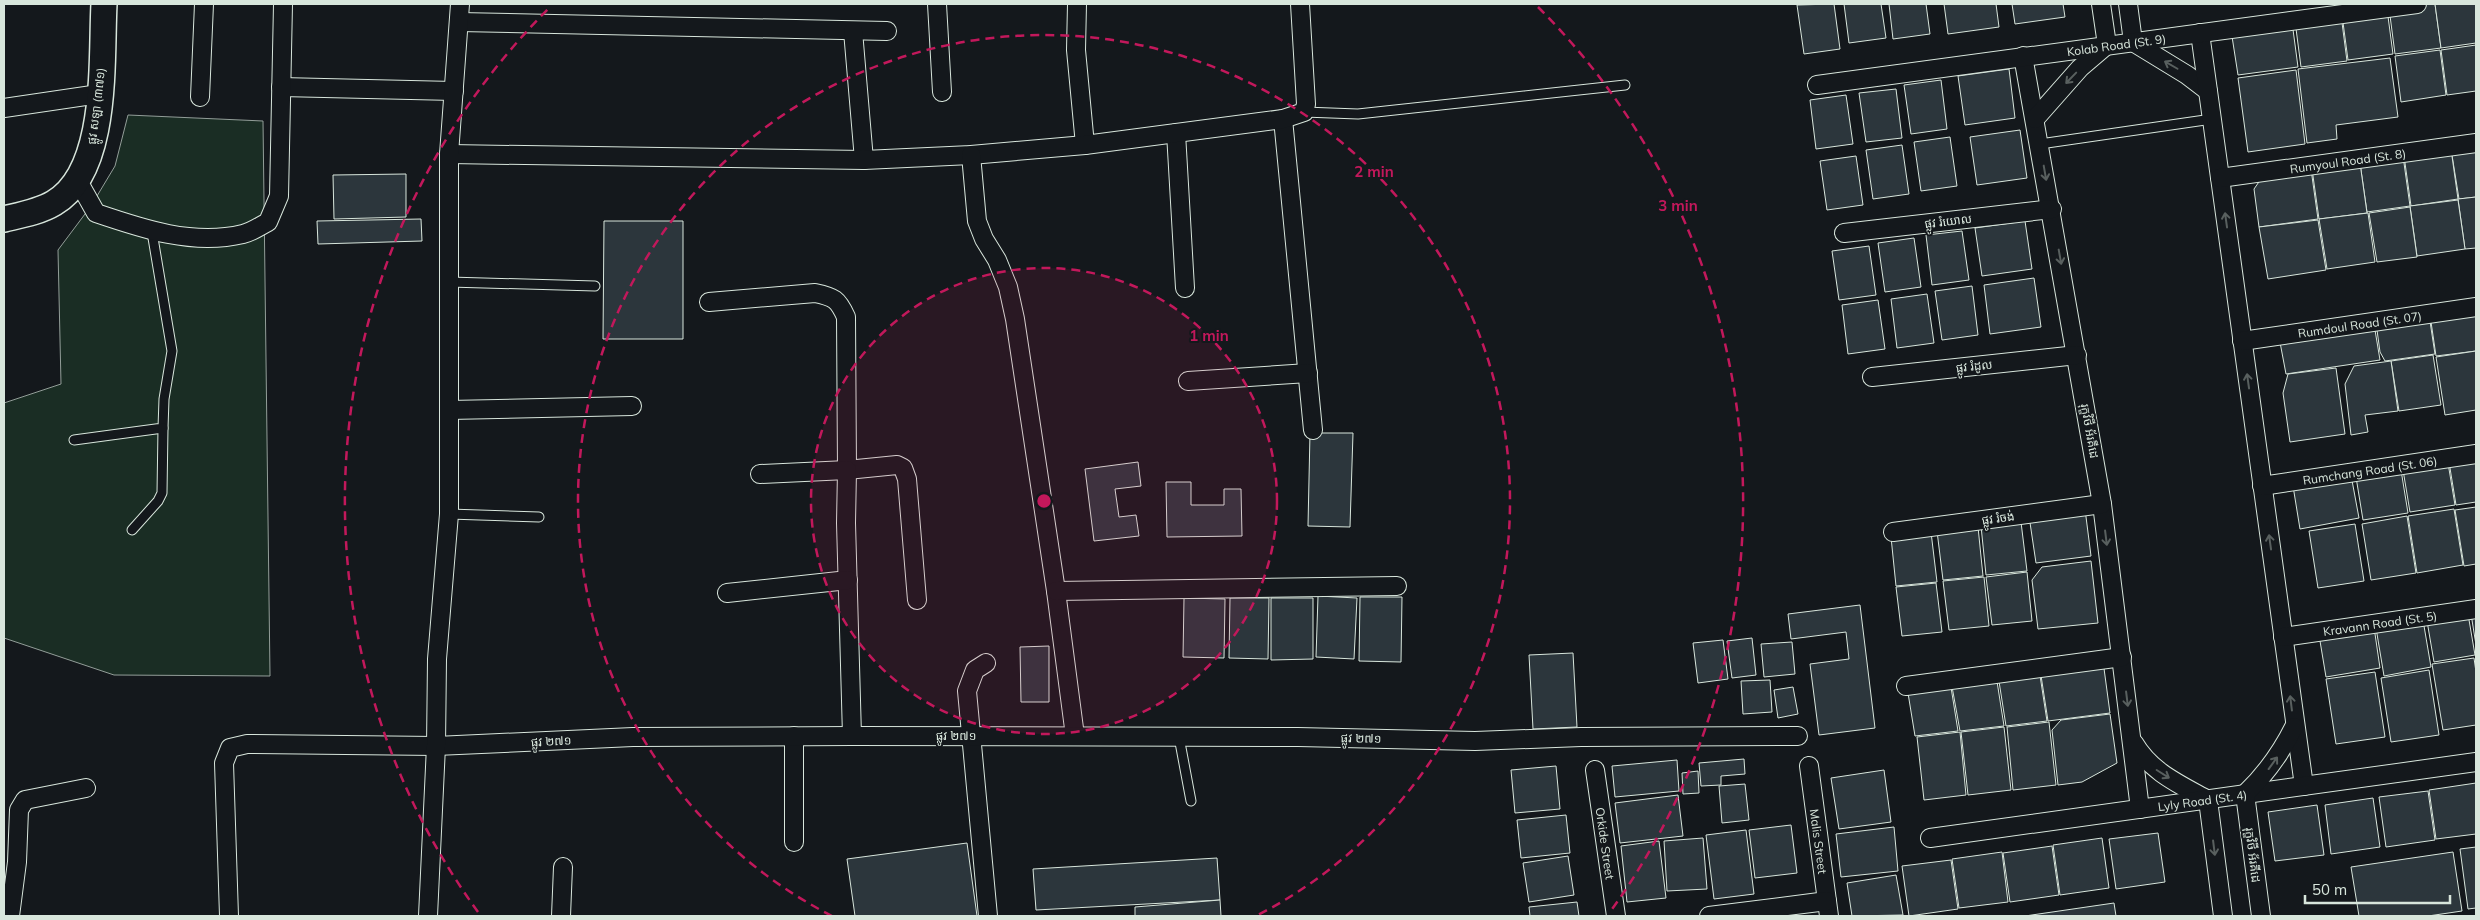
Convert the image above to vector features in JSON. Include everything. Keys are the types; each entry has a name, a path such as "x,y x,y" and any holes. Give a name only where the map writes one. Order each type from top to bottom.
{"street":[{"name":"ផ្លូវ សឡា (៣៧១)","path":"4,219 35,211 55,202 78,181 92,147 99,94 104,4"},
{"path":"200,97 204,4"},
{"path":"78,181 96,213 152,232 202,238 244,234 268,222 279,196 283,4"},
{"path":"428,916 436,746 436,659 449,514 449,154 460,4"},
{"path":"936,4 942,92"},
{"path":"1077,4 1076,50 1085,145"},
{"path":"449,154 864,160 971,155 1085,145 1283,119 1304,112 1306,104 1300,4"},
{"path":"2035,119 2080,68 2107,45 2101,4"},
{"path":"2128,4 2133,42 2187,74 2208,91"},
{"name":"Kolab Road (St. 9)","path":"1817,84 2417,4"},
{"path":"459,22 888,31"},
{"path":"853,31 864,160"},
{"path":"2200,33 2294,727 2304,786"},
{"name":"រុក្ខវិថី អ័រគីដេ","path":"2023,56 2052,208 2102,504 2140,809"},
{"path":"281,87 454,91"},
{"path":"4,108 99,94"},
{"path":"1283,119 1313,430"},
{"path":"1176,133 1185,288"},
{"name":"Rumyoul Road (St. 8)","path":"2220,178 2476,143"},
{"path":"971,155 977,221 984,239 997,260 1008,287 1015,319 1056,591 1074,736"},
{"name":"ផ្លូវ រំយោល","path":"1844,233 2052,208"},
{"path":"709,302 815,293 828,295 839,302 846,317 848,580 852,736"},
{"name":"Rumdoul Road (St. 07)","path":"2242,341 2476,307"},
{"name":"ផ្លូវ រំដូល","path":"1872,377 2077,355"},
{"path":"1188,381 1308,373"},
{"path":"449,410 632,406"},
{"name":"Rumchang Road (St. 06)","path":"2262,486 2476,454"},
{"path":"760,474 847,470 897,465 903,468 907,479 917,600"},
{"name":"ផ្លូវ រំចង់","path":"1893,532 2102,504"},
{"path":"727,593 848,580"},
{"path":"1056,591 1397,586"},
{"name":"Kravann Road (St. 5)","path":"2283,638 2476,609"},
{"path":"1906,686 2122,657"},
{"path":"986,663 975,670 967,692 969,735 988,916"},
{"path":"2245,794 2266,773 2280,754 2294,727"},
{"name":"ផ្លូវ ២៧១","path":"229,916 224,763 230,748 247,744 436,746 633,737 969,735 1475,741 1581,737 1798,736"},
{"path":"794,736 794,842"},
{"path":"2132,738 2143,757 2153,768 2208,800 2223,916"},
{"name":"Lyly Road (St. 4)","path":"1930,838 2476,762"},
{"name":"Malis Street","path":"1809,766 1828,909"},
{"name":"Orkide Street","path":"1595,770 1616,916"},
{"path":"10,916 17,862 19,810 25,800 86,788"},
{"name":"រុក្ខវិថី អ័រគីដេ","path":"2245,794 2261,916"},
{"path":"560,916 563,867"},
{"path":"1709,916 1828,909"}],"lane":[{"path":"1304,112 1358,114 1626,85"},
{"path":"2040,144 2212,119"},
{"path":"132,530 162,493 164,398 172,352 152,232"},
{"path":"449,282 595,286"},
{"path":"74,440 163,428"},
{"path":"449,514 539,517"},
{"path":"1179,737 1191,801"}],"green space":[{"path":"128,115 263,121 270,676 114,675 4,638 4,403 61,384 58,250 91,206 115,166"}],"building":[{"path":"1834,4 1840,49 1804,54 1797,5"},
{"path":"1844,4 1881,4 1886,38 1849,43"},
{"path":"1889,4 1926,4 1930,34 1893,39"},
{"path":"1944,4 1996,4 1999,27 1948,34"},
{"path":"2012,4 2063,4 2065,17 2015,24"},
{"path":"2435,4 2441,48 2395,54 2389,8"},
{"path":"2435,4 2476,4 2476,43 2441,48"},
{"path":"2387,9 2393,54 2348,60 2342,15"},
{"path":"2341,15 2347,61 2301,67 2295,21"},
{"path":"2292,22 2298,67 2238,75 2231,30"},
{"path":"2476,45 2476,91 2447,95 2441,50"},
{"path":"2440,50 2446,95 2401,102 2395,56"},
{"path":"2390,58 2398,117 2336,125 2337,139 2307,143 2298,69"},
{"path":"2009,69 2015,118 1965,125 1958,76"},
{"path":"2296,70 2305,144 2248,152 2238,78"},
{"path":"1941,80 1947,129 1911,134 1904,85"},
{"path":"1896,89 1902,138 1866,142 1859,93"},
{"path":"1846,95 1853,144 1816,149 1810,100"},
{"path":"2020,130 2027,178 1977,185 1970,137"},
{"path":"1950,137 1957,186 1921,191 1914,142"},
{"path":"1902,145 1909,194 1873,199 1866,150"},
{"path":"2476,146 2476,197 2459,199 2451,149"},
{"path":"2451,149 2458,199 2411,206 2404,156"},
{"path":"1856,156 1863,205 1827,210 1820,161"},
{"path":"2403,156 2410,206 2367,212 2360,163"},
{"path":"2360,163 2367,213 2319,219 2312,169"},
{"path":"2311,169 2318,219 2259,227 2254,189 2263,176"},
{"path":"406,174 406,217 334,219 333,175"},
{"path":"2476,197 2476,248 2465,249 2458,199"},
{"path":"2458,200 2465,249 2417,256 2410,206"},
{"path":"2410,207 2417,257 2377,262 2369,213"},
{"path":"2368,213 2375,262 2327,269 2319,219"},
{"path":"421,219 422,241 318,244 317,221"},
{"path":"2318,220 2326,270 2268,279 2259,227"},
{"path":"604,221 683,221 683,339 603,339"},
{"path":"2025,221 2032,269 1982,276 1975,228"},
{"path":"1962,231 1969,280 1932,285 1926,235"},
{"path":"1914,238 1921,287 1885,292 1878,243"},
{"path":"1869,246 1876,295 1839,300 1832,251"},
{"path":"2034,278 2041,327 1990,334 1984,285"},
{"path":"1972,286 1978,335 1942,340 1935,291"},
{"path":"1927,294 1934,343 1897,348 1891,299"},
{"path":"1878,300 1885,349 1848,354 1842,305"},
{"path":"2476,309 2476,351 2436,356 2430,315"},
{"path":"2429,315 2435,354 2385,361 2380,352 2377,330 2385,329 2384,321"},
{"path":"2374,324 2380,360 2286,374 2279,337"},
{"path":"2476,351 2476,410 2445,415 2436,357"},
{"path":"2433,355 2441,405 2399,411 2391,361"},
{"path":"2391,361 2398,411 2365,415 2368,432 2351,435 2345,384 2354,366"},
{"path":"2336,368 2345,434 2290,442 2283,393 2288,374"},
{"path":"1310,433 1353,433 1350,527 1308,526"},
{"path":"2476,458 2476,502 2456,505 2449,462"},
{"path":"1138,462 1141,486 1115,489 1119,517 1136,515 1139,536 1094,541 1085,469"},
{"path":"2448,463 2455,505 2410,512 2403,470"},
{"path":"2401,470 2408,513 2363,520 2356,477"},
{"path":"2351,475 2359,518 2300,529 2293,486"},
{"path":"1166,482 1191,482 1191,505 1224,505 1224,489 1241,489 1242,536 1167,537"},
{"path":"2476,507 2476,564 2464,566 2455,510"},
{"path":"2085,509 2091,556 2036,563 2029,516"},
{"path":"2454,509 2463,565 2417,573 2408,516"},
{"path":"2407,516 2416,573 2371,580 2362,524"},
{"path":"2021,522 2027,571 1986,575 1981,526"},
{"path":"2355,524 2364,581 2318,588 2309,531"},
{"path":"1978,527 1983,576 1943,580 1937,531"},
{"path":"1931,532 1937,582 1896,586 1891,537"},
{"path":"2091,561 2098,623 2038,629 2032,580 2042,567"},
{"path":"2027,572 2032,621 1992,625 1986,577"},
{"path":"1984,577 1989,626 1949,630 1943,581"},
{"path":"1936,583 1942,632 1902,636 1896,587"},
{"path":"1318,596 1357,598 1354,659 1316,657"},
{"path":"1360,597 1402,597 1401,662 1359,661"},
{"path":"1184,598 1225,599 1224,658 1183,657"},
{"path":"1230,598 1269,598 1268,659 1229,658"},
{"path":"1271,598 1313,598 1313,659 1271,660"},
{"path":"1860,605 1875,728 1819,735 1810,664 1849,659 1846,632 1791,639 1788,614"},
{"path":"2476,613 2476,645 2471,614"},
{"path":"2468,614 2475,655 2434,662 2427,621"},
{"path":"2423,620 2431,667 2384,676 2376,628"},
{"path":"2374,627 2380,668 2326,677 2319,635"},
{"path":"1752,638 1756,675 1732,678 1727,641"},
{"path":"1723,640 1728,679 1698,683 1693,643"},
{"path":"1792,642 1795,674 1764,677 1761,644"},
{"path":"1049,646 1049,702 1021,702 1020,647"},
{"path":"1573,653 1577,727 1533,729 1529,655"},
{"path":"2474,658 2476,672 2476,725 2443,730 2432,664"},
{"path":"2103,661 2110,713 2048,721 2040,669"},
{"path":"2039,669 2047,721 2006,726 1998,675"},
{"path":"2429,670 2439,735 2391,742 2381,678"},
{"path":"2375,672 2385,737 2336,744 2326,679"},
{"path":"1996,675 2004,726 1960,731 1951,681"},
{"path":"1770,680 1772,712 1743,714 1741,681"},
{"path":"1950,681 1958,731 1915,736 1907,687"},
{"path":"1793,687 1798,714 1778,718 1774,690"},
{"path":"2110,714 2117,763 2082,782 2058,785 2052,730 2061,720"},
{"path":"2049,722 2056,785 2013,790 2007,727"},
{"path":"2004,727 2011,790 1968,795 1961,732"},
{"path":"1960,732 1966,795 1924,800 1917,737"},
{"path":"1744,759 1745,774 1721,776 1721,785 1701,786 1699,763"},
{"path":"1677,760 1679,791 1615,797 1612,766"},
{"path":"1556,766 1560,809 1515,813 1511,770"},
{"path":"1884,770 1891,822 1839,829 1831,778"},
{"path":"1698,771 1699,793 1683,794 1682,773"},
{"path":"2476,783 2476,834 2436,839 2429,790"},
{"path":"1745,784 1749,820 1722,823 1719,786"},
{"path":"2428,791 2435,840 2386,847 2379,797"},
{"path":"1678,795 1683,836 1620,843 1615,803"},
{"path":"2373,798 2380,847 2331,854 2325,805"},
{"path":"2317,805 2324,855 2275,861 2268,812"},
{"path":"1566,815 1570,853 1521,858 1517,820"},
{"path":"1791,825 1797,873 1755,878 1749,830"},
{"path":"1894,827 1898,871 1841,877 1836,834"},
{"path":"1746,830 1754,894 1714,899 1706,835"},
{"path":"2158,833 2165,882 2116,889 2109,839"},
{"path":"1703,838 1707,889 1667,891 1664,841"},
{"path":"2102,838 2109,888 2060,895 2053,845"},
{"path":"1659,841 1666,898 1627,902 1621,846"},
{"path":"967,843 977,916 855,916 847,859"},
{"path":"2052,846 2059,895 2010,902 2003,853"},
{"path":"2476,847 2476,908 2468,909 2460,849"},
{"path":"2002,852 2008,902 1959,908 1952,859"},
{"path":"2453,852 2462,911 2428,916 2359,916 2351,867"},
{"path":"1568,856 1574,895 1529,902 1523,863"},
{"path":"1217,858 1220,900 1036,910 1033,869"},
{"path":"1951,860 1958,909 1909,916 1902,866"},
{"path":"1896,875 1903,915 1852,916 1847,883"},
{"path":"1220,900 1221,916 1135,916 1135,907"},
{"path":"1577,902 1579,916 1530,916 1529,907"},
{"path":"2114,903 2116,916 2025,916"}]}
